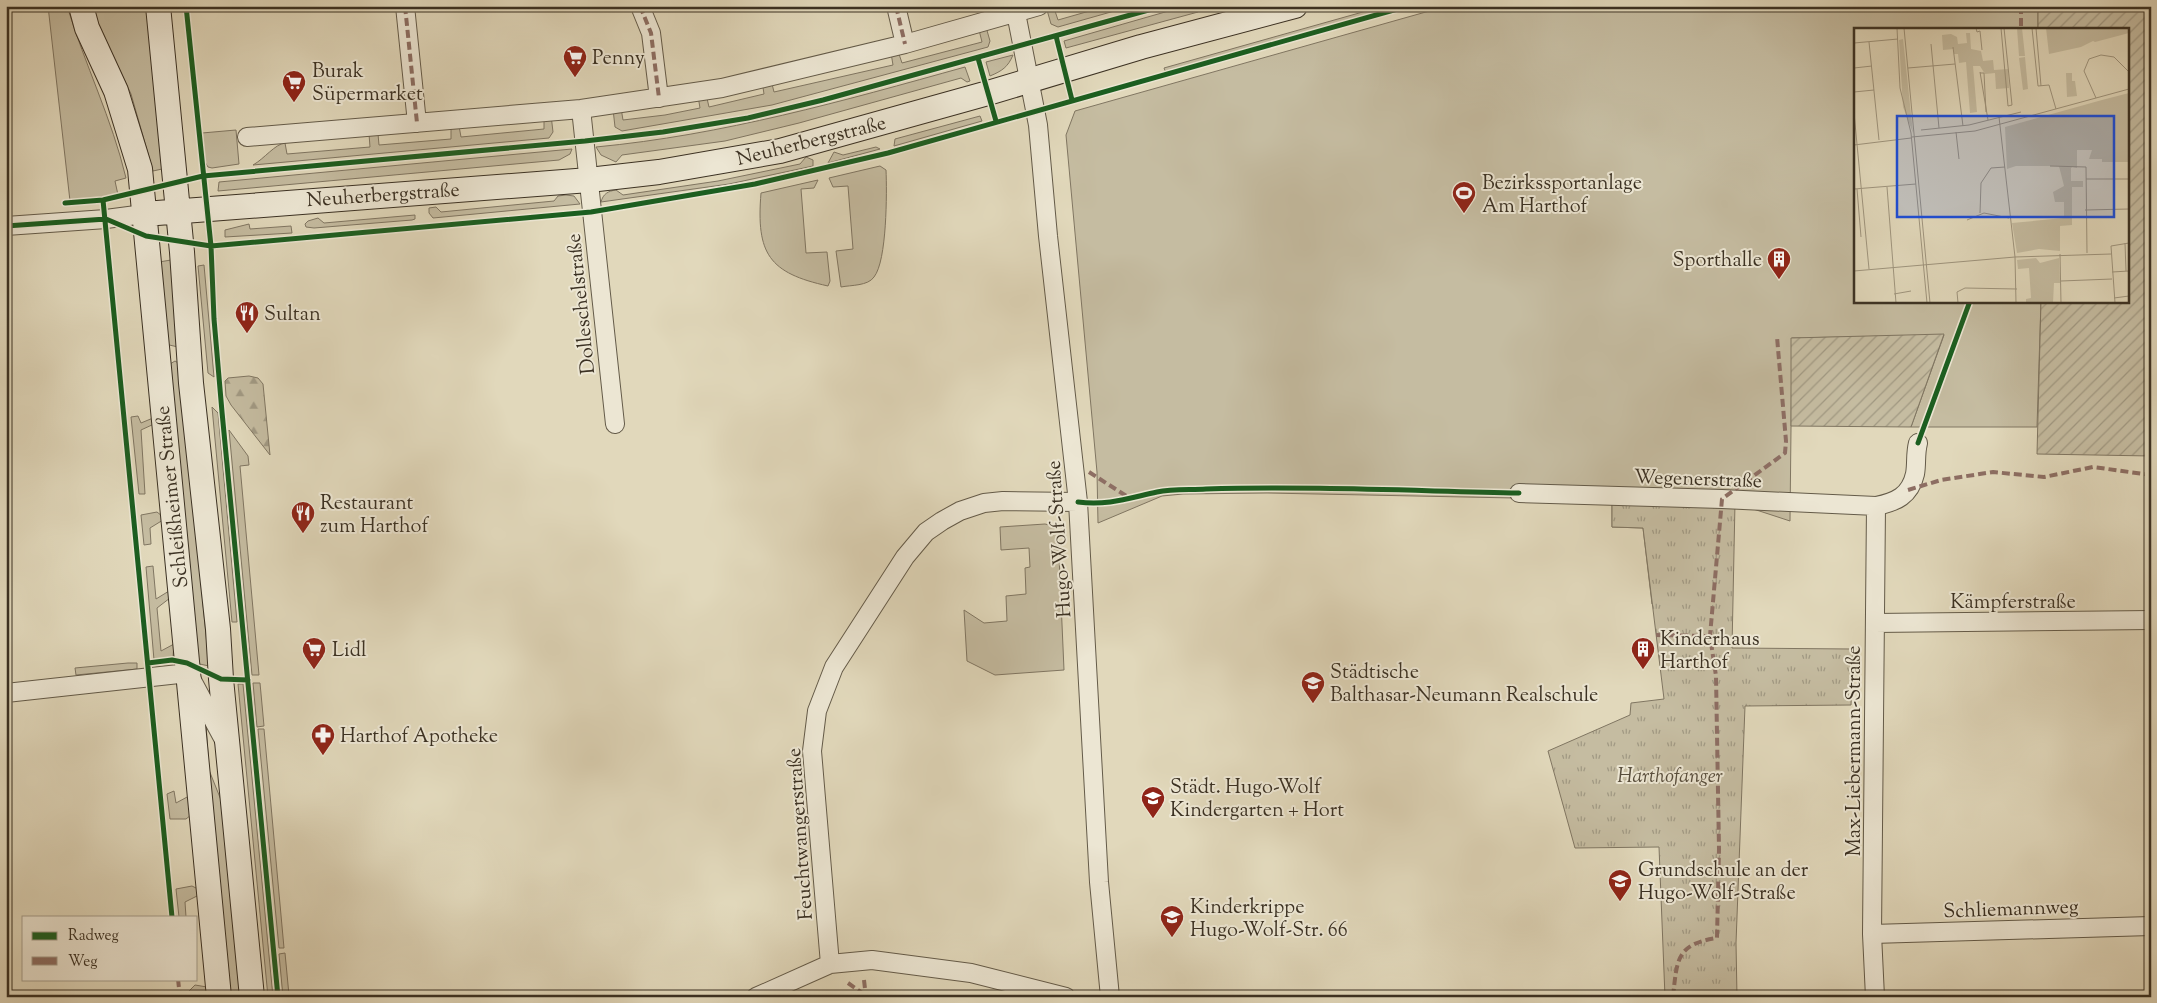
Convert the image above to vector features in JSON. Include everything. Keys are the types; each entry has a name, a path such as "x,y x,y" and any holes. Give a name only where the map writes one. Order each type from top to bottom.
{"main road":[{"name":"Schleißheimer Straße","path":"82,6 87,28 116,92 140,169 219,997"},
{"name":"Schleißheimer Straße","path":"158,6 178,210 190,367 218,629 227,745 252,997"},
{"name":"Neuherbergstraße","path":"144,214 588,180 660,172 780,151 1140,47 1295,6"},
{"path":"159,370 166,358 173,355 185,359 190,367"}],"street":[{"path":"405,6 417,123"},
{"path":"640,6 651,33 659,98"},
{"path":"896,6 905,44"},
{"path":"247,137 581,109 722,88 905,44 1039,6"},
{"path":"1016,13 1030,80"},
{"name":"Hugo-Wolf-Straße","path":"1030,80 1038,124 1048,236 1078,502 1099,882 1110,997"},
{"path":"581,109 588,180"},
{"name":"Dolleschelstraße","path":"588,180 615,424"},
{"path":"6,226 144,214"},
{"name":"Wegenerstraße","path":"1519,493 1876,506 1897,502 1908,490 1915,473 1914,456 1918,443"},
{"name":"Feuchtwangerstraße","path":"830,964 812,751 817,711 834,667 905,557 926,532 942,521 960,511 984,503 1012,501 1078,502"},
{"name":"Max-Liebermann-Straße","path":"1875,997 1872,934 1876,506"},
{"name":"Kämpferstraße","path":"1875,623 2151,620"},
{"path":"6,693 188,674 227,745"},
{"name":"Schliemannweg","path":"1872,934 2151,926"},
{"path":"756,997 830,964 872,960 951,970 1066,997"}],"green space":[{"path":"48,6 67,6 106,113 126,178 115,181 118,195 70,201"},
{"path":"89,6 147,6 162,169 153,171 131,94"},
{"path":"1107,6 1132,6 1058,27 1051,24 1047,10 1054,8 1058,20"},
{"path":"1186,6 1196,6 1198,12 1066,48 1064,41"},
{"path":"1384,6 1403,6 1166,73 1164,68"},
{"name":"Bezirkssportanlage Am Harthof","path":"1447,6 2038,6 2038,28 1854,28 1854,302 2041,302 2037,427 1911,427 1944,335 1792,338 1790,521 1735,503 1652,604 1643,528 1612,527 1612,500 1267,493 1183,494 1162,496 1098,523 1097,472 1066,135 1075,111"},
{"path":"2038,6 2151,6 2151,456 2037,454 2041,302 2130,302 2130,28 2038,28"},
{"path":"986,27 990,41 988,47 772,105 622,131 615,127 613,109 621,108 623,120 665,115 700,108 698,96 706,94 709,107 764,94 762,81 771,80 774,92 893,65 891,53 898,51 902,63 982,42 979,30"},
{"path":"1013,55 1004,68 990,76 986,62"},
{"path":"965,67 970,81 967,82 961,78 799,123 725,141 622,155 616,162 601,155 596,147 643,142 736,125 828,104"},
{"path":"551,115 553,132 549,138 253,165 277,146 285,143 287,154 370,147 369,134 378,134 379,145 451,139 451,126 459,126 461,137 544,129 544,116"},
{"path":"980,116 982,121 894,146 895,139"},
{"path":"236,130 239,164 208,167 205,162 202,133"},
{"path":"876,147 880,149 828,163 834,152 843,155"},
{"path":"572,149 570,154 559,160 218,191 219,182"},
{"path":"806,157 813,160 813,166 729,184 601,202 608,192 613,190 623,195 718,181 800,164"},
{"path":"880,166 886,170 885,226 882,257 878,269 871,280 859,285 841,287 836,251 853,249 848,186 833,187 829,178"},
{"path":"818,180 814,188 801,189 806,253 827,252 830,281 828,286 792,275 780,267 770,258 764,246 761,231 761,193"},
{"path":"558,196 574,196 580,204 433,218 429,213 429,208 436,207 441,212 554,201"},
{"path":"415,215 415,219 412,220 314,228 306,227 305,224 318,218 324,223"},
{"path":"249,224 250,229 291,226 292,233 225,237 225,230"},
{"path":"171,260 178,347 165,344 159,262"},
{"path":"204,265 214,377 208,373 198,266"},
{"path":"1944,334 1911,427 1791,426 1791,338"},
{"path":"175,361 180,364 209,666 195,663 170,364"},
{"path":"249,376 258,378 263,384 270,455 226,396 225,381 228,378"},
{"path":"212,407 218,413 237,622 232,622"},
{"path":"138,416 141,423 153,418 154,424 141,430 145,494 139,494 131,417"},
{"path":"229,430 248,456 249,465 240,466 259,675 252,675"},
{"name":"Harthofanger","path":"1612,499 1735,503 1732,648 1853,649 1851,705 1745,706 1736,943 1737,997 1665,997 1659,847 1575,848 1548,751 1630,715 1631,703 1664,699 1643,528 1612,527"},
{"path":"157,512 162,516 163,520 150,528 151,544 144,545 141,515"},
{"path":"1045,524 1053,526 1058,533 1064,670 995,675 967,661 964,610 984,623 1007,621 1006,596 1026,594 1025,568 1030,567 1029,548 1001,550 1000,527"},
{"path":"153,566 156,599 169,591 170,598 157,608 161,651 174,644 173,657 154,660 146,567"},
{"path":"137,663 137,669 76,675 75,668"},
{"path":"253,683 260,683 264,726 257,727"},
{"path":"238,684 243,684 273,997 268,997"},
{"path":"200,715 206,723 209,770 221,800 240,997 227,997"},
{"path":"258,729 264,729 284,948 279,948"},
{"path":"174,791 176,803 189,796 191,815 186,819 170,819 167,794"},
{"path":"192,886 198,889 199,895 185,902 186,916 179,916 176,889"},
{"path":"285,953 289,997 283,997 279,954"},
{"path":"195,985 207,987 208,992 198,997 186,997 186,994"}],"marked path":[{"path":"405,6 417,123"},
{"path":"640,6 651,33 659,98"},
{"path":"896,6 905,44"},
{"path":"2021,6 2021,28"},
{"path":"1673,997 1676,973 1681,956 1693,945 1717,938 1719,849 1716,676 1710,636 1722,499 1785,453 1786,441 1777,337"},
{"path":"1908,490 1941,480 1993,472 2044,477 2093,467 2151,475"},
{"path":"1089,472 1131,499"},
{"path":"1656,635 1710,636"},
{"path":"178,980 180,997"},
{"path":"864,980 866,997"},
{"path":"848,983 865,995"}],"cycle path":[{"path":"186,6 211,246 214,319 222,412 278,997"},
{"path":"65,203 103,200 203,176 585,141 663,132 748,118 823,100 1163,6"},
{"path":"6,226 106,219 146,236 211,246 591,212 755,184 888,153 1408,6"},
{"path":"1056,36 1072,100"},
{"path":"978,58 996,121"},
{"path":"103,200 172,916"},
{"path":"1918,443 1970,302"},
{"path":"1078,502 1108,502 1163,491 1245,488 1519,493"},
{"path":"148,663 172,660 187,663 221,679 248,680"}],"place":[{"name":"Penny","path":"575,78"},
{"name":"Burak Süpermarket","path":"294,103"},
{"name":"Bezirkssportanlage Am Harthof","path":"1464,214"},
{"name":"Sporthalle","path":"1779,280"},
{"name":"Sultan","path":"247,334"},
{"name":"Restaurant zum Harthof","path":"303,534"},
{"name":"Lidl","path":"314,670"},
{"name":"Kinderhaus Harthof","path":"1643,670"},
{"name":"Städtische Balthasar-Neumann Realschule","path":"1313,704"},
{"name":"Harthof Apotheke","path":"323,756"},
{"name":"Städt. Hugo-Wolf Kindergarten + Hort","path":"1153,819"},
{"name":"Grundschule an der Hugo-Wolf-Straße","path":"1620,902"},
{"name":"Kinderkrippe Hugo-Wolf-Str. 66","path":"1172,938"}]}
